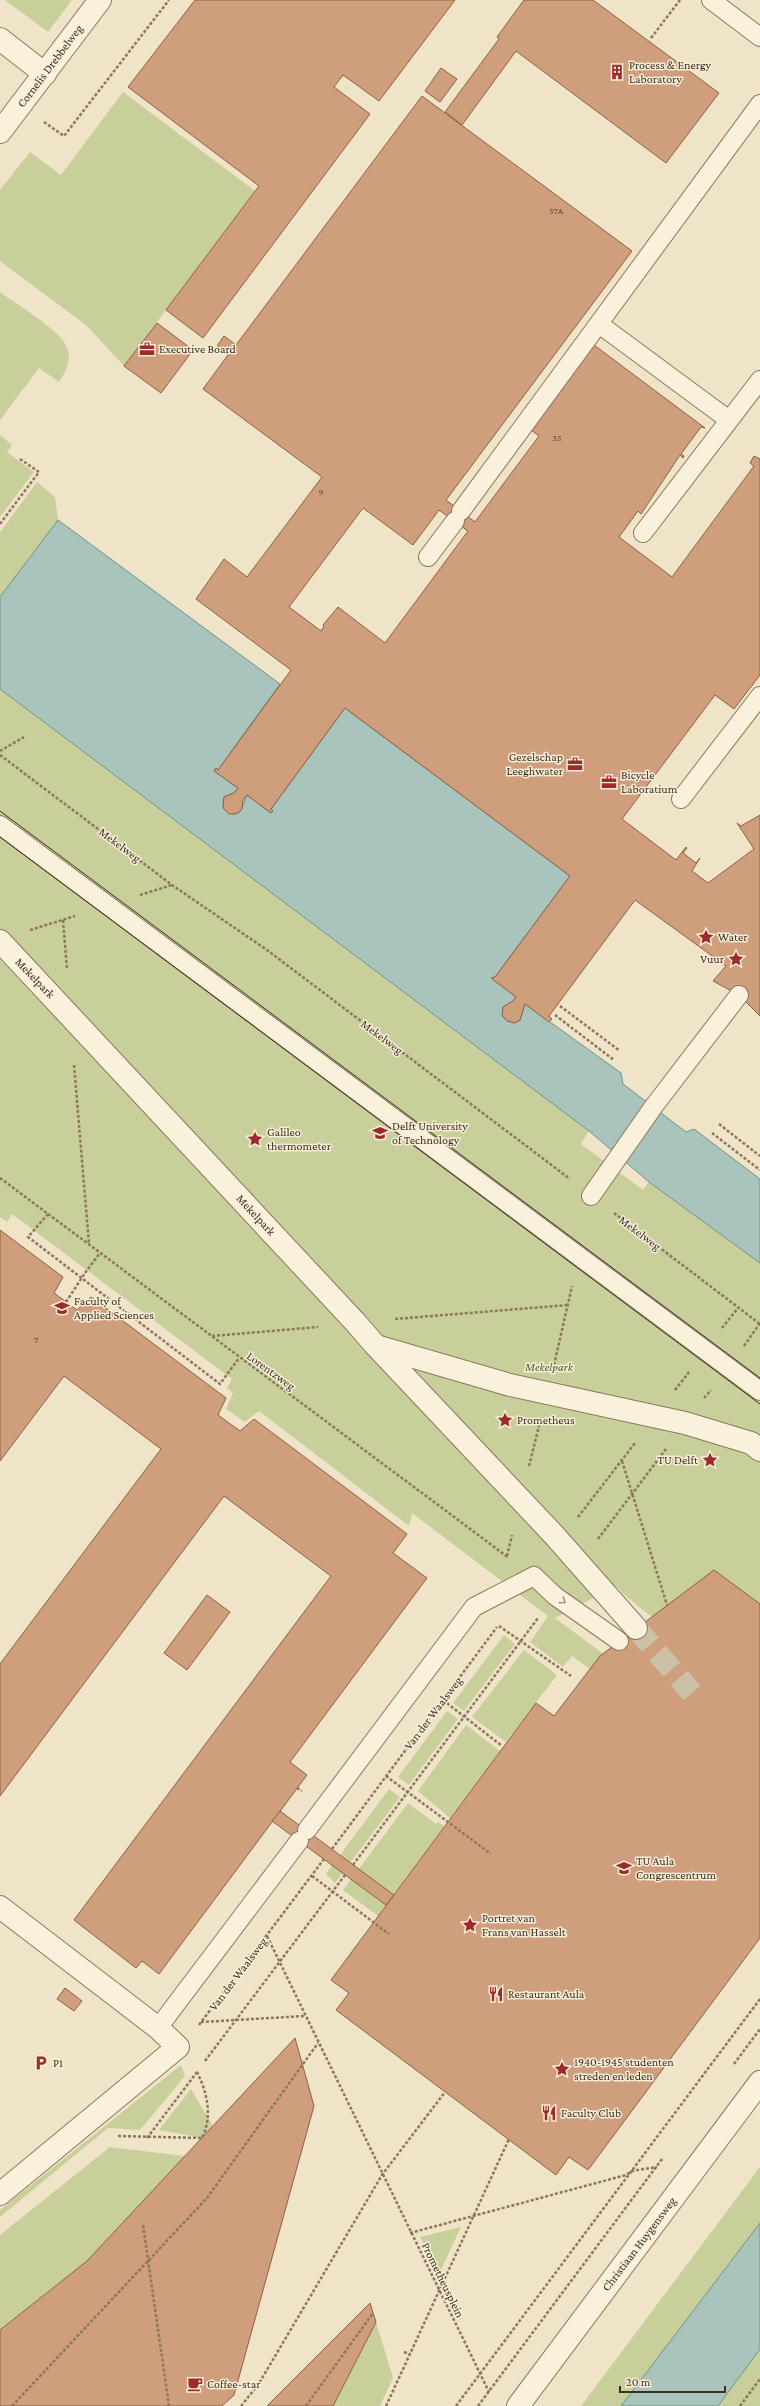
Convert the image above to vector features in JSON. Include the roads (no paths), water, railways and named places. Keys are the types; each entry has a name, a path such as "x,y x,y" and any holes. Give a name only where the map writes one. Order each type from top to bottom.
{"street":[{"name":"Cornelis Drebbelweg","path":"0,132 100,0"},
{"path":"0,39 45,74"},
{"name":"Mekelpark","path":"0,941 356,1322 375,1345 560,1541 636,1628"},
{"path":"375,1345 510,1385 685,1423 751,1444 760,1450"},
{"path":"0,1907 158,2028 178,2047 0,2194"},
{"name":"Christiaan Huygensweg","path":"518,2406 760,2082"}],"lane":[{"path":"711,0 760,37"},
{"path":"428,557 760,104"},
{"path":"599,324 729,420"},
{"path":"642,533 760,380"},
{"path":"681,799 760,696"},
{"path":"0,825 760,1391"},
{"path":"591,1196 608,1168 739,995"},
{"path":"158,2028 474,1607 534,1576 555,1596 619,1641"}],"water":[{"path":"58,520 280,684 218,770 216,768 214,771 238,788 234,793 224,797 223,805 227,812 235,814 240,812 247,795 271,813 273,811 271,809 345,708 570,876 495,977 492,978 516,997 513,1001 503,1007 503,1017 512,1023 520,1020 525,1004 621,1073 623,1084 686,1132 694,1129 760,1179 760,1263 649,1182 589,1131 0,689 0,597"},
{"path":"760,2223 760,2349 718,2406 621,2406"}],"tunnel":[{"path":"636,1628 692,1693"}],"tram line":[{"path":"0,811 760,1378"},
{"path":"0,837 760,1404"}],"place":[{"name":"Process & Energy Laboratory","path":"617,72"},
{"name":"Executive Board","path":"147,349"},
{"name":"Gezelschap Leeghwater","path":"575,764"},
{"name":"Bicycle Laboratium","path":"609,782"},
{"name":"Water","path":"706,937"},
{"name":"Vuur","path":"736,959"},
{"name":"Delft University of Technology","path":"380,1133"},
{"name":"Galileo thermometer","path":"255,1139"},
{"name":"Faculty of Applied Sciences","path":"62,1308"},
{"name":"Prometheus","path":"505,1420"},
{"name":"TU Delft","path":"710,1460"},
{"name":"TU Aula Congrescentrum","path":"624,1868"},
{"name":"Portret van Frans van Hasselt","path":"470,1925"},
{"name":"Restaurant Aula","path":"496,1994"},
{"name":"P1","path":"41,2063"},
{"name":"1940-1945 studenten streden en leden","path":"562,2069"},
{"name":"Faculty Club","path":"549,2113"},
{"name":"Coffee-star","path":"195,2384"}]}
